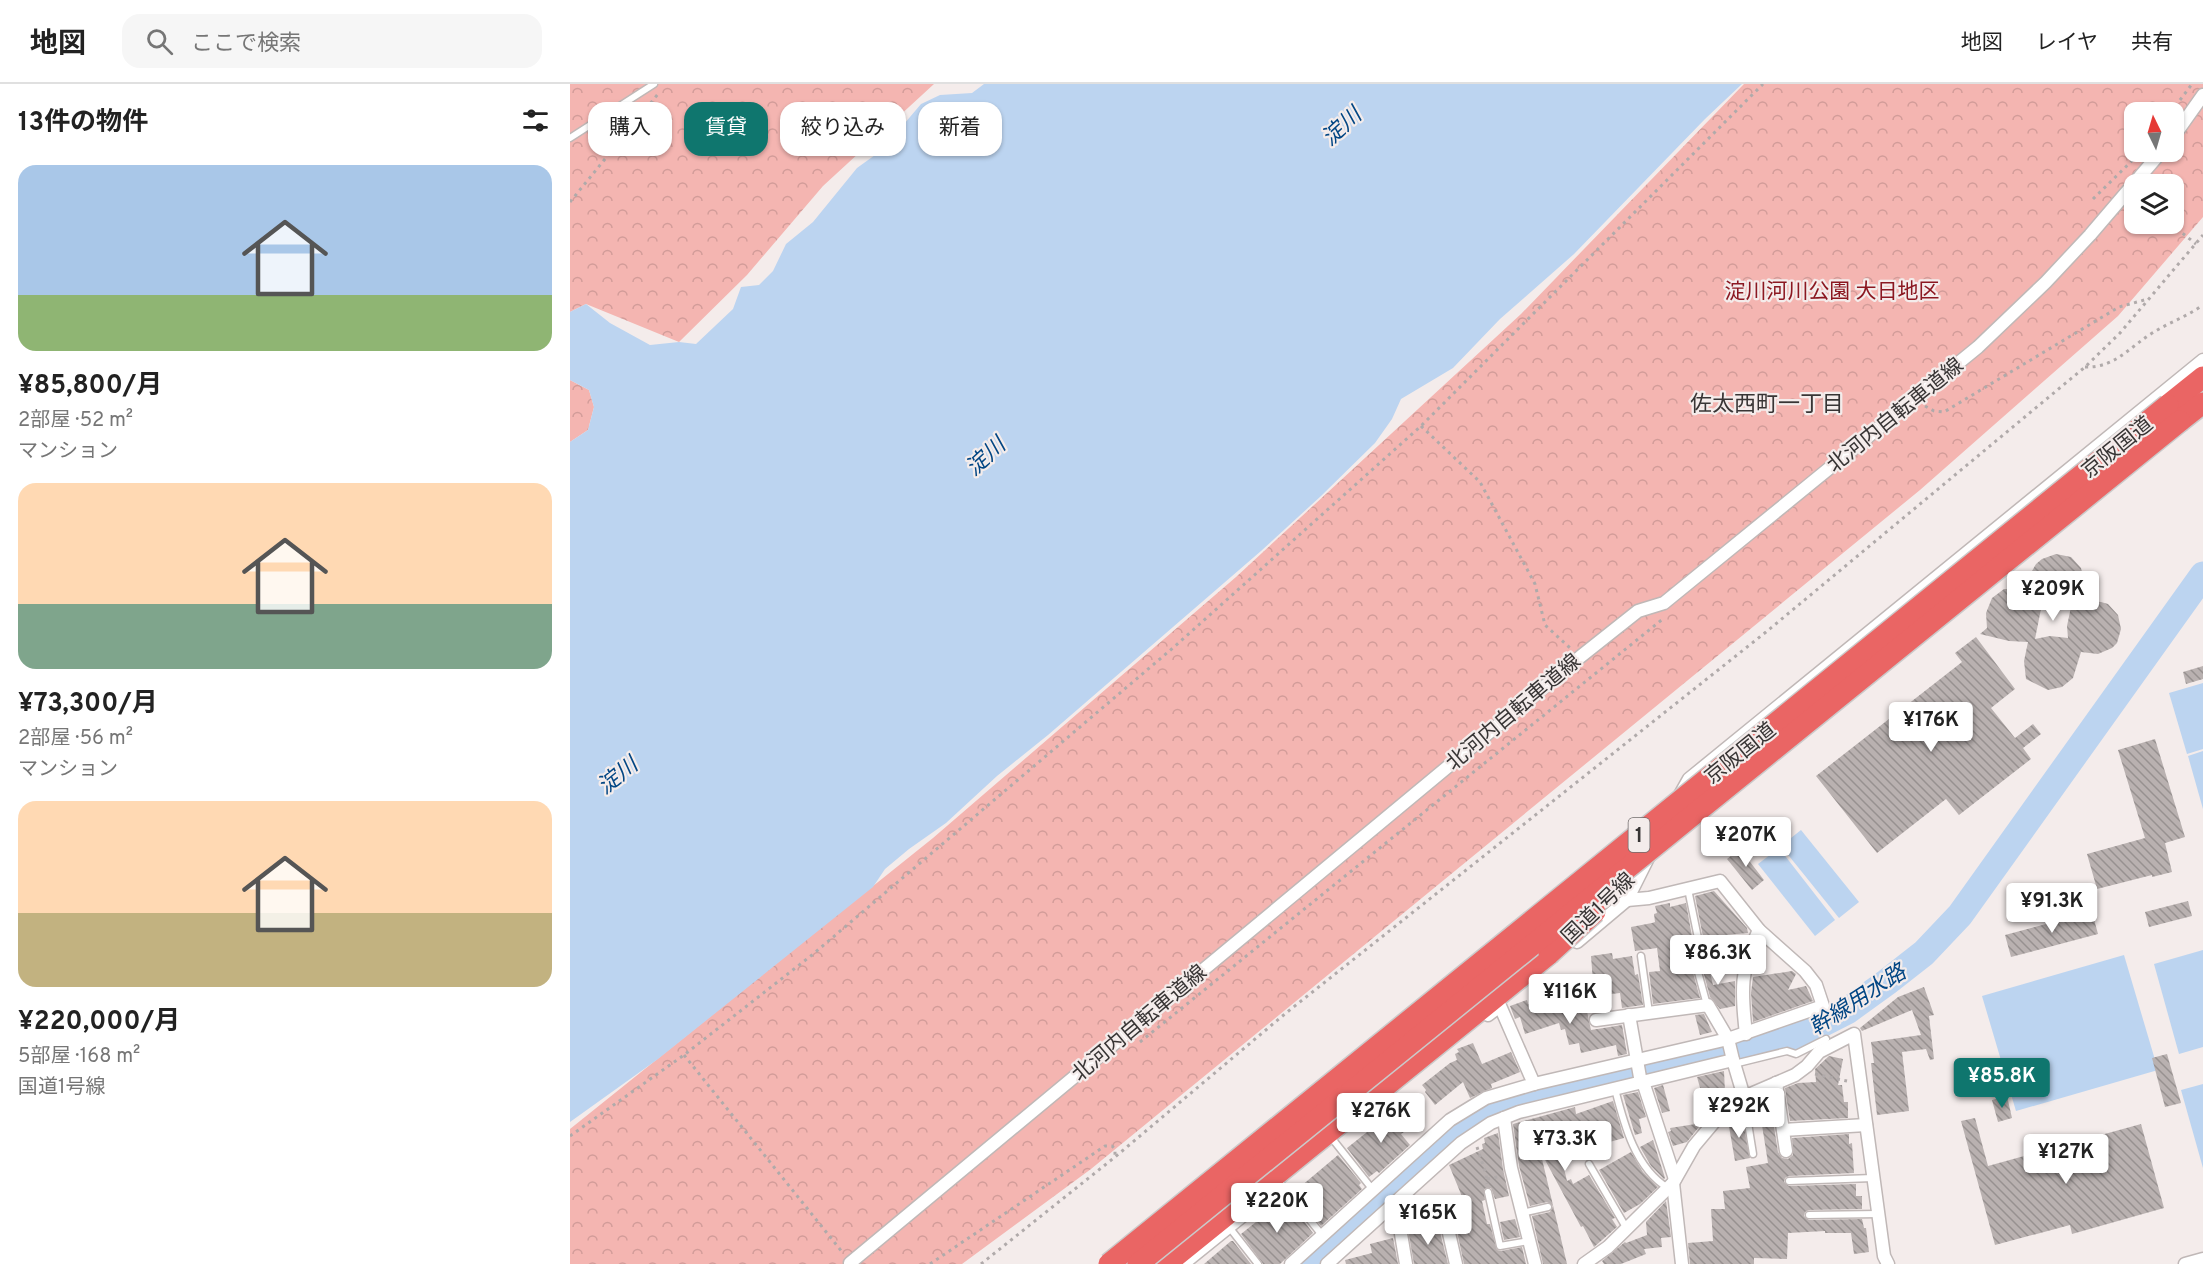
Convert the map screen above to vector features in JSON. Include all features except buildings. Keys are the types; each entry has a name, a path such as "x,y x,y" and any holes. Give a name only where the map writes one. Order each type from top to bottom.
{"highway":[{"name":"京阪国道","path":"1138,1264 1689,819 2174,413 2203,377"},
{"name":"京阪国道","path":"1109,1264 2174,413 2203,403"},
{"name":"国道1号線","path":"1166,1264 1549,954 1603,905 1689,819"}],"street":[{"path":"2184,122 2203,95"},
{"name":"北河内自転車道線","path":"850,1263 1580,657 1638,611 1664,603 1922,402 2046,282 2152,162"},
{"path":"1183,1264 1627,900 1689,779 2203,360"},
{"path":"1291,1264 1450,1120 1486,1098 1534,1084 1729,1041 1823,1006 1816,985 1805,971 1759,930 1720,880 1648,898 1627,900"},
{"path":"1746,1034 1742,999 1743,978 1749,952 1759,930"},
{"path":"1596,1020 1708,1005 1729,1041 1744,1097"},
{"path":"1500,1006 1534,1084"},
{"path":"1629,1016 1636,1062 1672,1183 1682,1264"},
{"path":"1584,1264 1608,1247 1672,1183 1695,1146 1715,1121 1744,1097 1800,1071 1819,1052 1854,1034 1884,1256 1888,1264"},
{"path":"1327,1264 1419,1180 1491,1123 1519,1112 1734,1060"},
{"path":"1776,1083 1786,1151"},
{"path":"1504,1118 1511,1168 1535,1264"},
{"path":"1783,1130 1866,1125"},
{"path":"1446,1220 1456,1264"},
{"path":"1401,1234 1406,1264"},
{"path":"2185,1264 2203,1259"}],"lane":[{"path":"570,138 654,84"},
{"path":"1688,888 1699,943"},
{"path":"1708,1005 1692,950 1706,940 1754,942"},
{"path":"1641,956 1649,1013"},
{"path":"1734,1060 1787,1051 1796,1054 1826,1039"},
{"path":"1615,1089 1623,1118 1644,1166 1655,1180 1672,1183"},
{"path":"1744,1097 1753,1154"},
{"path":"1334,1141 1373,1190"},
{"path":"1589,1164 1626,1229"},
{"path":"1789,1181 1873,1178"},
{"path":"1281,1184 1322,1236"},
{"path":"1488,1192 1500,1246 1529,1241"},
{"path":"1522,1213 1548,1207"},
{"path":"1809,1215 1878,1214"},
{"path":"1228,1227 1258,1264"}],"path":[{"path":"570,1136 684,1055 812,955 1174,647 1421,426 1763,84"},
{"path":"2178,102 2192,84"},
{"path":"570,202 659,92"},
{"path":"2093,199 2132,162"},
{"path":"2184,234 2196,244"},
{"path":"981,1264 1115,1157 1286,1013 1766,632 2085,367 2120,333 2201,241 2203,235"},
{"path":"1922,402 1934,411 1944,412 2119,307 2149,299"},
{"path":"2085,367 2112,363 2152,333 2203,305"},
{"name":"北河内自転車道線","path":"1922,402 1934,399"},
{"path":"1421,426 1480,482 1535,584 1545,625 1580,657"},
{"name":"北河内自転車道線","path":"1135,1046 1665,617"},
{"path":"684,1055 850,1263"},
{"path":"1800,1071 1860,1084"},
{"path":"1473,1135 1486,1174 1488,1192"},
{"path":"930,1264 1101,1149 1112,1146 1116,1152 1115,1157"}],"green space":[{"path":"570,84 934,84 906,110 906,102 780,102 780,156 856,156 823,186 747,275 679,342 586,304 570,312"},
{"name":"淀川河川公園 大日地区","path":"1744,84 2203,84 2203,217 2118,316 1920,490 1091,1169 962,1264 570,1264 570,1129 933,838 1236,577 1521,314"},
{"path":"570,380 589,390 594,407 588,430 570,442"}],"water":[{"name":"淀川","path":"984,84 1742,84 1574,254 1500,319 1453,368 1401,399 1392,419 1375,443 1261,551 1048,735 997,776 946,823 885,869 873,887 658,1059 570,1122 570,442 588,430 594,407 589,390 570,380 570,312 586,304 610,323 650,345 679,342 696,344 733,309 741,287 759,285 773,271 786,244 813,222 857,168 874,156 906,156 906,122 918,108 918,156 1002,156 1002,102 925,102 940,95 972,93"},
{"path":"2203,683 2203,749 2187,754 2169,693"},
{"path":"2203,751 2203,809 2188,756"},
{"path":"1801,830 1859,902 1839,918 1781,846"},
{"path":"1779,848 1835,920 1815,936 1758,864"},
{"path":"2203,950 2203,1047 2179,1054 2154,964"},
{"path":"2124,955 2158,1070 2016,1111 1982,996"},
{"path":"2203,1084 2203,1168 2181,1090"}],"waterway":[{"name":"幹線用水路","path":"1311,1264 1462,1128 1488,1112 1519,1101 1800,1035 1847,1011 1887,982 1924,953 1960,915 2203,575"}],"district":[{"name":"佐太西町一丁目","path":"1767,403"}]}
